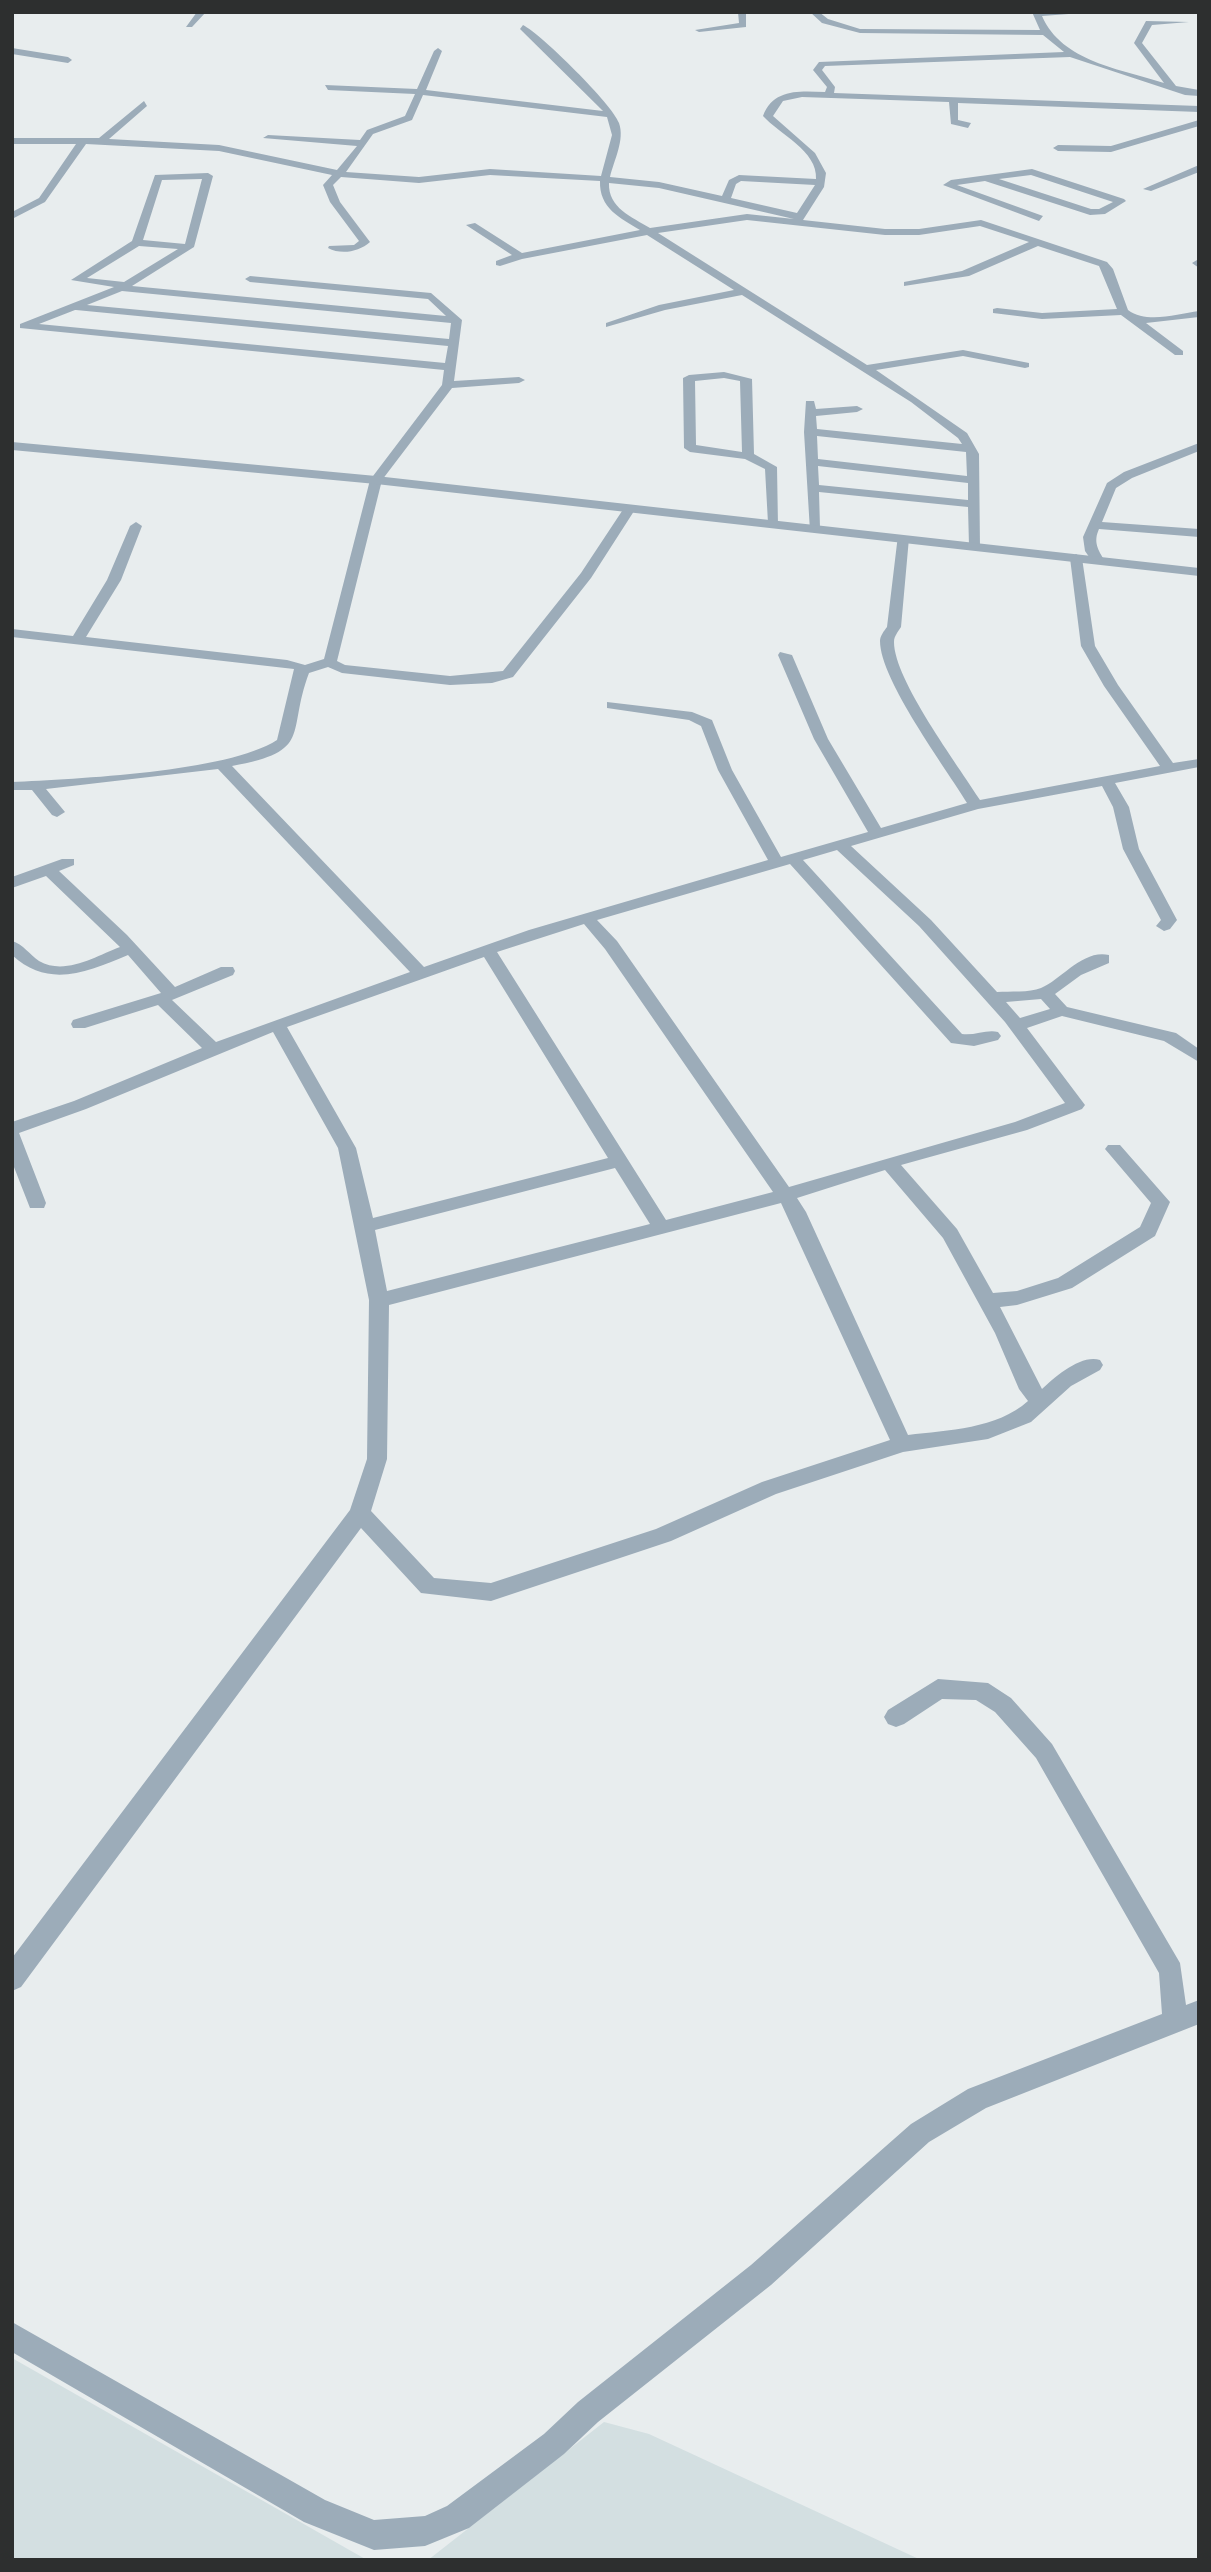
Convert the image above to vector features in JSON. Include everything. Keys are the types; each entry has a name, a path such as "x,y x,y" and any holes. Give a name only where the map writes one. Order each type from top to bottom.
{"street":[{"path":"189,26 202,12"},
{"path":"699,30 743,24 745,20 742,12"},
{"path":"814,12 825,21 860,31 1045,33"},
{"path":"1091,12 1036,13 1045,33 1070,54 1093,64 1195,94"},
{"path":"1172,87 1138,43 1149,23 1185,22"},
{"path":"523,27 610,115 616,126 604,179 604,197 608,204 648,233 940,417 963,436 971,449 975,546"},
{"path":"12,51 68,60"},
{"path":"333,248 356,248 366,242 328,190 328,185 352,160 360,143 373,129 406,121 422,93 438,51"},
{"path":"830,95 831,88 817,70 819,66 826,64 1070,54"},
{"path":"328,87 422,93 610,115"},
{"path":"799,219 821,182 819,162 771,120 768,113 783,96 830,95 1199,109"},
{"path":"953,100 953,121 968,125"},
{"path":"102,141 144,104"},
{"path":"1058,148 1111,149 1199,123"},
{"path":"268,138 360,143"},
{"path":"12,141 102,141 233,150 339,175 419,180 507,172 604,179 659,185 726,199 799,219 885,232 931,231 972,223 1007,231 1103,264 1108,269 1128,315 1179,353"},
{"path":"12,216 42,200 83,141"},
{"path":"1148,189 1199,168"},
{"path":"985,178 1098,213 1121,201 1032,172 985,178 948,185 1040,218"},
{"path":"18,325 123,287 189,247 208,176 158,177 137,243"},
{"path":"726,199 732,183 739,178 821,182"},
{"path":"1007,231 1072,205"},
{"path":"500,263 520,256 725,218 799,219"},
{"path":"471,225 520,256"},
{"path":"908,284 972,271 1038,242"},
{"path":"189,247 137,243 76,280 222,298 457,320"},
{"path":"222,298 263,270"},
{"path":"250,279 431,296 457,320"},
{"path":"610,324 663,307 740,292"},
{"path":"68,307 454,343"},
{"path":"997,312 1042,316 1199,314"},
{"path":"303,670 328,662 334,653 376,480 448,386 457,320"},
{"path":"228,345 246,323"},
{"path":"18,325 452,367"},
{"path":"863,369 969,353 993,361 1025,365"},
{"path":"748,456 746,379 724,375 689,378 690,447 748,456 771,467 774,523"},
{"path":"448,386 477,381 519,380"},
{"path":"814,528 810,408 857,410"},
{"path":"810,432 971,449"},
{"path":"12,446 376,480 1199,572"},
{"path":"1099,561 1090,545 1093,525 1111,486 1118,480 1195,453"},
{"path":"811,462 973,480"},
{"path":"812,488 973,504"},
{"path":"328,662 342,669 469,681 497,679 508,674 586,575 630,508"},
{"path":"1093,525 1199,533"},
{"path":"77,640 114,580 136,526"},
{"path":"903,538 894,627 887,638 889,649 908,693 976,804"},
{"path":"1076,558 1083,626 1092,654 1199,781"},
{"path":"12,633 287,664 303,670"},
{"path":"785,655 821,739 876,833"},
{"path":"12,786 222,765 256,757 283,743 303,670"},
{"path":"612,705 692,716 707,723 725,770 785,859 957,1039 974,1041 992,1036"},
{"path":"222,765 419,972"},
{"path":"12,1129 80,1105 213,1049 419,972 587,918 976,804 1185,766"},
{"path":"1106,780 1121,807 1131,849 1169,920 1164,926"},
{"path":"36,785 57,812"},
{"path":"379,1300 785,1194 888,1161 1021,1126 1076,1105 1017,1025 925,923 838,844"},
{"path":"12,883 68,862"},
{"path":"48,869 128,949 213,1049"},
{"path":"587,918 611,945 797,1212 902,1444"},
{"path":"12,946 38,967 74,971 128,949"},
{"path":"487,949 661,1227"},
{"path":"993,998 1045,993 1075,971 1103,959"},
{"path":"79,1024 166,996 227,971"},
{"path":"1045,993 1062,1012"},
{"path":"1017,1025 1062,1012 1170,1037 1198,1056"},
{"path":"12,1979 360,1513 377,1459 379,1300 365,1226 347,1148 278,1024"},
{"path":"12,1136 37,1203"},
{"path":"986,1301 1017,1297 1065,1283 1148,1231 1161,1202 1114,1149"},
{"path":"365,1226 620,1161"},
{"path":"888,1161 950,1234 1005,1333 1029,1389 1042,1403"},
{"path":"360,1513 406,1566 429,1587 491,1592 663,1535 769,1488 902,1444 981,1433 1024,1416 1064,1381 1093,1365"},
{"path":"12,2336 315,2511 374,2535 425,2531 458,2517 554,2444 588,2412 761,2275 919,2133 977,2098 1187,2017 1171,1971 1044,1751 1003,1705 980,1690 938,1689 896,1717"}],"shaded area":[{"path":"12,2358 367,2560 12,2560"},
{"path":"604,2422 649,2434 921,2560 428,2560"}]}
